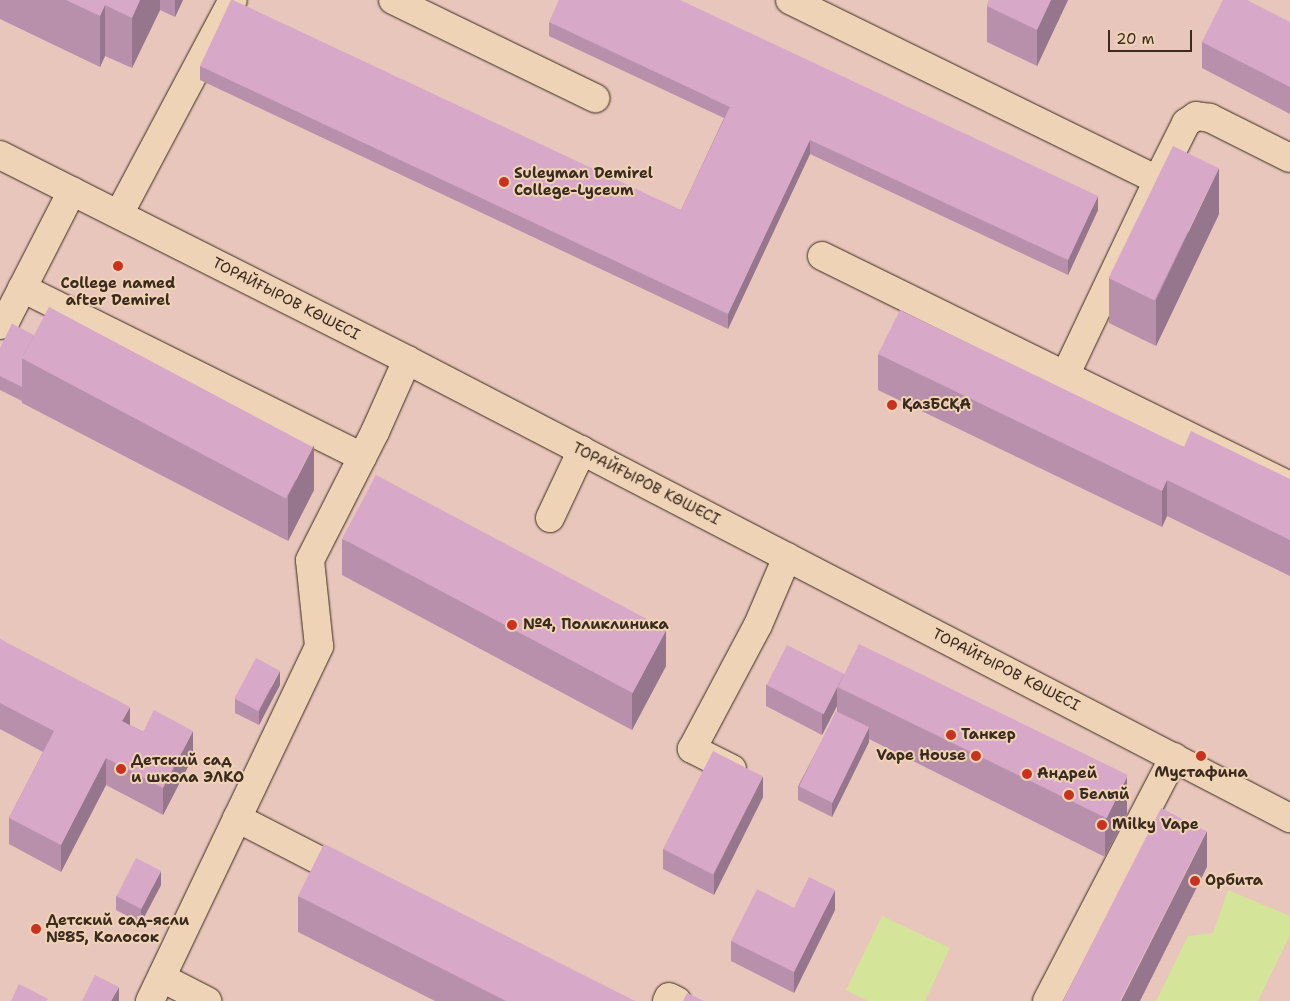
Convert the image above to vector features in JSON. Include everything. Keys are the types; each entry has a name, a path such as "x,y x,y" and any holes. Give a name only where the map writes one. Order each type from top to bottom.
{"street":[{"path":"119,214 233,0"},
{"path":"393,0 595,98"},
{"path":"790,0 1158,180"},
{"path":"1065,376 1186,123 1196,116 1210,118 1290,158"},
{"name":"ТОРАЙҒЫРОВ КӨШЕСІ","path":"0,155 407,360 1290,818"},
{"path":"0,325 6,320 72,191"},
{"path":"822,256 1290,486"},
{"path":"22,288 362,457"},
{"path":"207,1001 156,990 319,646 310,560 362,457 407,360"},
{"path":"550,518 582,450"},
{"path":"732,769 692,749 758,625 787,557"},
{"path":"1055,999 1174,757"},
{"path":"238,818 377,890"},
{"path":"667,1001 669,997 678,1001"}],"green space":[{"path":"1228,890 1290,916 1290,935 1258,1001 1156,1001 1188,936 1213,933"},
{"path":"882,916 950,948 925,1001 868,1001 846,990"}],"building":[{"path":"66,0 140,0 132,18 105,5 100,16"},
{"name":"Suleyman Demirel College-Lyceum","path":"231,0 681,210 730,107 549,22 559,0 680,0 1098,196 1068,260 810,140 728,314 200,66"},
{"path":"989,0 1051,0 1037,30 987,6"},
{"path":"1223,0 1247,0 1290,22 1290,87 1202,42"},
{"path":"1173,146 1219,168 1154,300 1109,278"},
{"path":"49,307 313,447 286,499 22,358"},
{"path":"900,310 1184,447 1191,431 1290,479 1290,540 1167,480 1162,491 878,354"},
{"path":"12,324 34,335 22,358 22,387 0,376 0,349"},
{"path":"376,475 666,629 633,693 342,539"},
{"path":"0,639 130,707 122,721 143,732 154,710 193,731 163,788 106,758 61,845 9,818 54,731 0,703"},
{"path":"859,644 1128,775 1107,818 838,687"},
{"path":"787,645 844,674 824,714 767,685"},
{"path":"256,658 280,671 258,711 234,699"},
{"path":"836,711 869,727 832,803 799,786"},
{"path":"713,751 763,776 713,874 663,849"},
{"path":"1161,808 1206,831 1120,1001 1063,1000"},
{"path":"324,844 635,1001 506,1001 298,896"},
{"path":"136,858 161,871 141,909 116,896"},
{"path":"809,877 835,890 794,972 731,941 757,889 794,908"},
{"path":"95,975 119,987 111,1001 82,1001"},
{"path":"19,984 48,999 46,1001 11,1001"},
{"path":"687,993 704,1001 683,1001"}],"place":[{"name":"Suleyman Demirel College-Lyceum","path":"504,182"},
{"name":"College named after Demirel","path":"118,266"},
{"name":"ҚазБСҚА","path":"892,405"},
{"name":"№4, Поликлиника","path":"512,625"},
{"name":"Танкер","path":"951,735"},
{"name":"Vape House","path":"976,756"},
{"name":"Мустафина","path":"1201,756"},
{"name":"Детский сад и школа ЭЛКО","path":"121,769"},
{"name":"Андрей","path":"1027,774"},
{"name":"Белый","path":"1069,795"},
{"name":"Milky Vape","path":"1102,825"},
{"name":"Орбита","path":"1195,881"},
{"name":"Детский сад-ясли №85, Колосок","path":"36,929"}]}
